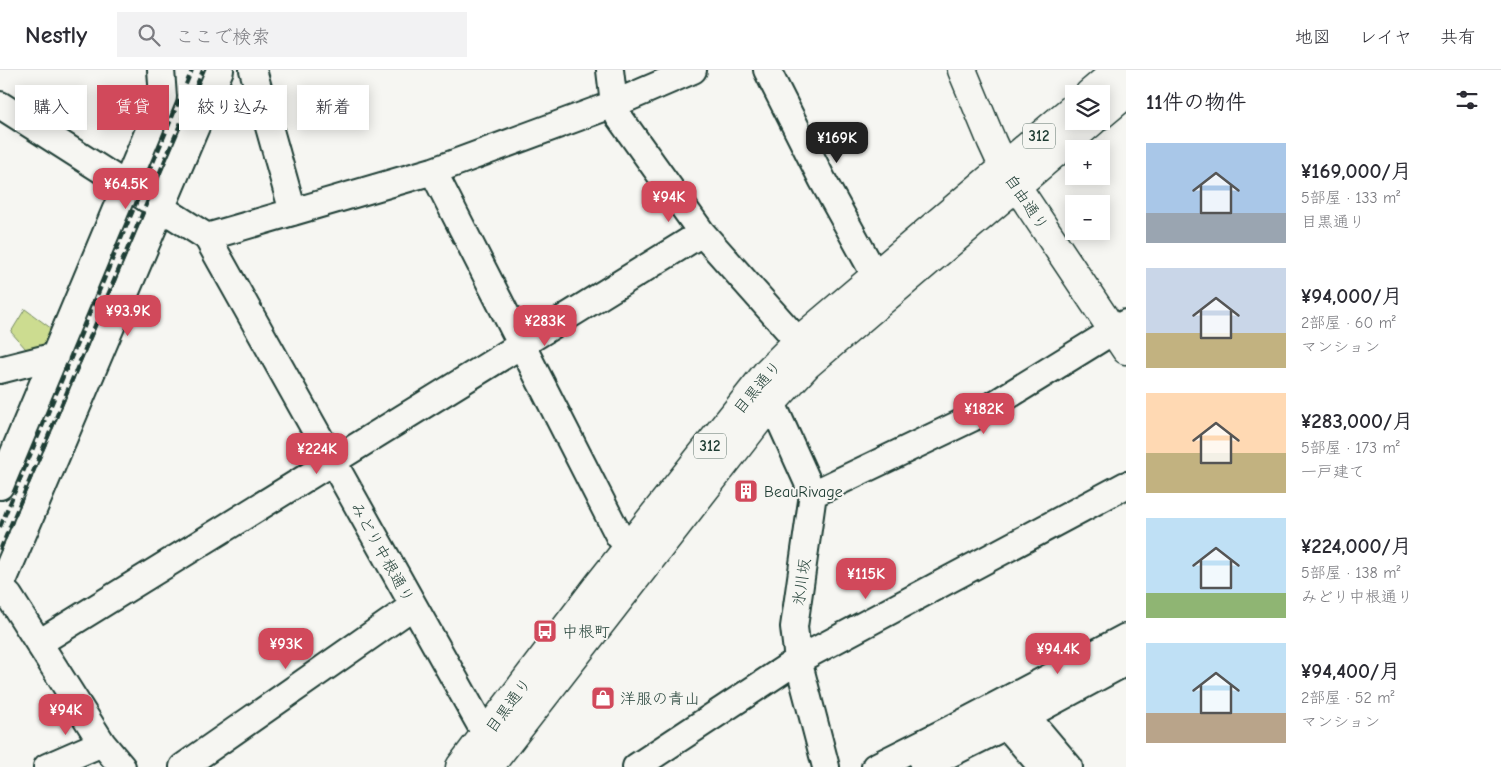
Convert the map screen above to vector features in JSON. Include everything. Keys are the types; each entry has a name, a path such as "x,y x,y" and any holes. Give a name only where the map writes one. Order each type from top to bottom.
{"main road":[{"name":"自由通り","path":"962,70 992,142 1011,176 1122,335"},
{"path":"1100,85 1117,70"},
{"path":"1110,107 1126,94"},
{"name":"目黒通り","path":"460,767 494,754 772,403 807,365 1011,176 1065,117"},
{"name":"目黒通り","path":"494,754 599,584 768,371 798,341 875,275 1011,176 1080,130"}],"street":[{"path":"0,486 163,97 161,70"},
{"path":"122,767 102,743 9,596 0,587 154,203 220,70"},
{"path":"253,70 293,212"},
{"path":"610,70 614,104 619,117 702,234 798,341"},
{"path":"207,237 433,171 614,104 693,70"},
{"path":"767,70 822,179 875,275"},
{"path":"0,105 125,186"},
{"path":"433,171 619,536 631,545"},
{"name":"みどり中根通り","path":"125,186 207,237 414,606 494,754"},
{"path":"39,643 702,234"},
{"path":"772,403 814,494 972,418 1122,335"},
{"path":"0,370 55,356"},
{"path":"636,767 798,660 1126,485"},
{"name":"氷川坂","path":"814,494 794,627 798,660 826,767"},
{"path":"183,767 414,606"},
{"path":"875,767 1126,637"},
{"path":"923,767 1017,721 1126,662"},
{"path":"1017,721 1042,767"},
{"path":"1017,721 1069,767"},
{"path":"47,767 102,743"}],"green space":[{"path":"25,309 56,332 47,353 33,357 11,332"}],"railway":[{"path":"0,527 192,70"},
{"path":"0,550 203,70"}],"place":[{"name":"BeauRivage","path":"746,491"},
{"name":"中根町","path":"545,631"},
{"name":"洋服の青山","path":"603,698"}]}
